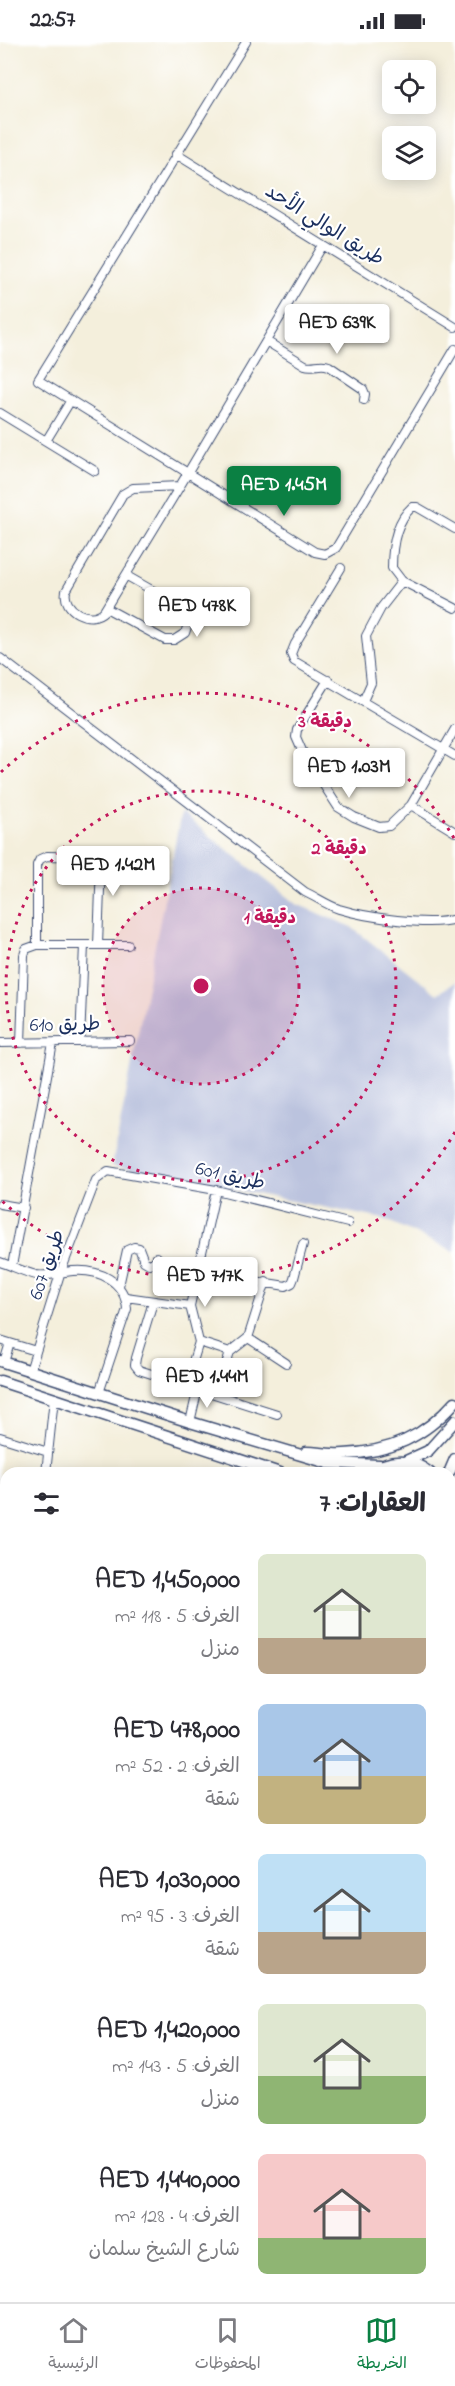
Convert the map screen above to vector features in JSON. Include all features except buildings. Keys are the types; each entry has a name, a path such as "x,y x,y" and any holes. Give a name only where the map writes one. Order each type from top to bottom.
{"main road":[{"path":"2,1362 328,1463 380,1465 406,1461 428,1451 455,1420"},
{"path":"0,1381 262,1467"},
{"path":"288,1452 362,1453 392,1446 425,1431 455,1402"},
{"path":"406,1461 418,1467"}],"street":[{"path":"246,42 39,380 315,552 325,554 331,553 336,548 451,363 455,349"},
{"name":"طريق الوالي الأحد","path":"176,154 455,327"},
{"path":"180,486 133,489 121,497 65,594 68,605 83,615 97,616 106,608 127,576 323,245"},
{"path":"266,341 308,366 323,364 329,366 361,387 365,392 364,400"},
{"path":"46,441 71,400"},
{"path":"0,413 95,471"},
{"path":"455,529 417,507 412,507 398,527 392,546 392,568 402,581 455,608"},
{"path":"341,568 291,654 294,661 455,756"},
{"path":"106,608 165,640 174,640 185,633 189,621 183,609 127,576"},
{"path":"363,701 371,683 366,636 381,608 402,581"},
{"path":"0,658 305,892 338,909 390,919 445,922 455,919"},
{"path":"328,680 297,730 296,737 303,753 338,807 354,817 379,827 389,826 411,805 455,729"},
{"path":"411,805 455,832"},
{"path":"37,945 37,866 40,859 47,856 93,857 98,858 101,862 98,945"},
{"path":"21,1043 26,949 37,945 128,945"},
{"path":"80,1042 84,945"},
{"name":"طريق 610","path":"0,1043 130,1041"},
{"path":"12,1266 53,1043"},
{"name":"طريق 601","path":"103,1172 108,1170 216,1190 348,1223"},
{"name":"طريق 607","path":"30,1371 60,1274 96,1180 103,1172"},
{"path":"186,1384 199,1342 190,1306 216,1190"},
{"path":"0,1204 24,1208"},
{"path":"199,1272 286,1286 292,1283 303,1244"},
{"path":"119,1286 127,1250 134,1247 139,1248 144,1262 149,1264 157,1257"},
{"path":"0,1262 36,1275 74,1271 90,1272 115,1281 119,1286 126,1297 127,1309 99,1393"},
{"path":"216,1394 230,1352 248,1338 266,1281"},
{"path":"126,1297 190,1306"},
{"path":"153,1302 135,1365 139,1370 277,1414"},
{"path":"248,1338 286,1363"},
{"path":"0,1340 36,1351"},
{"path":"199,1342 230,1352"},
{"path":"2,1362 10,1343"},
{"path":"190,1422 198,1388"},
{"path":"47,1467 54,1398"},
{"path":"0,1437 48,1452"},
{"path":"0,1997 0,2003"}],"shaded area":[{"path":"181,813 296,904 350,926 437,994 455,982 455,1252 384,1219 112,1166"}]}
